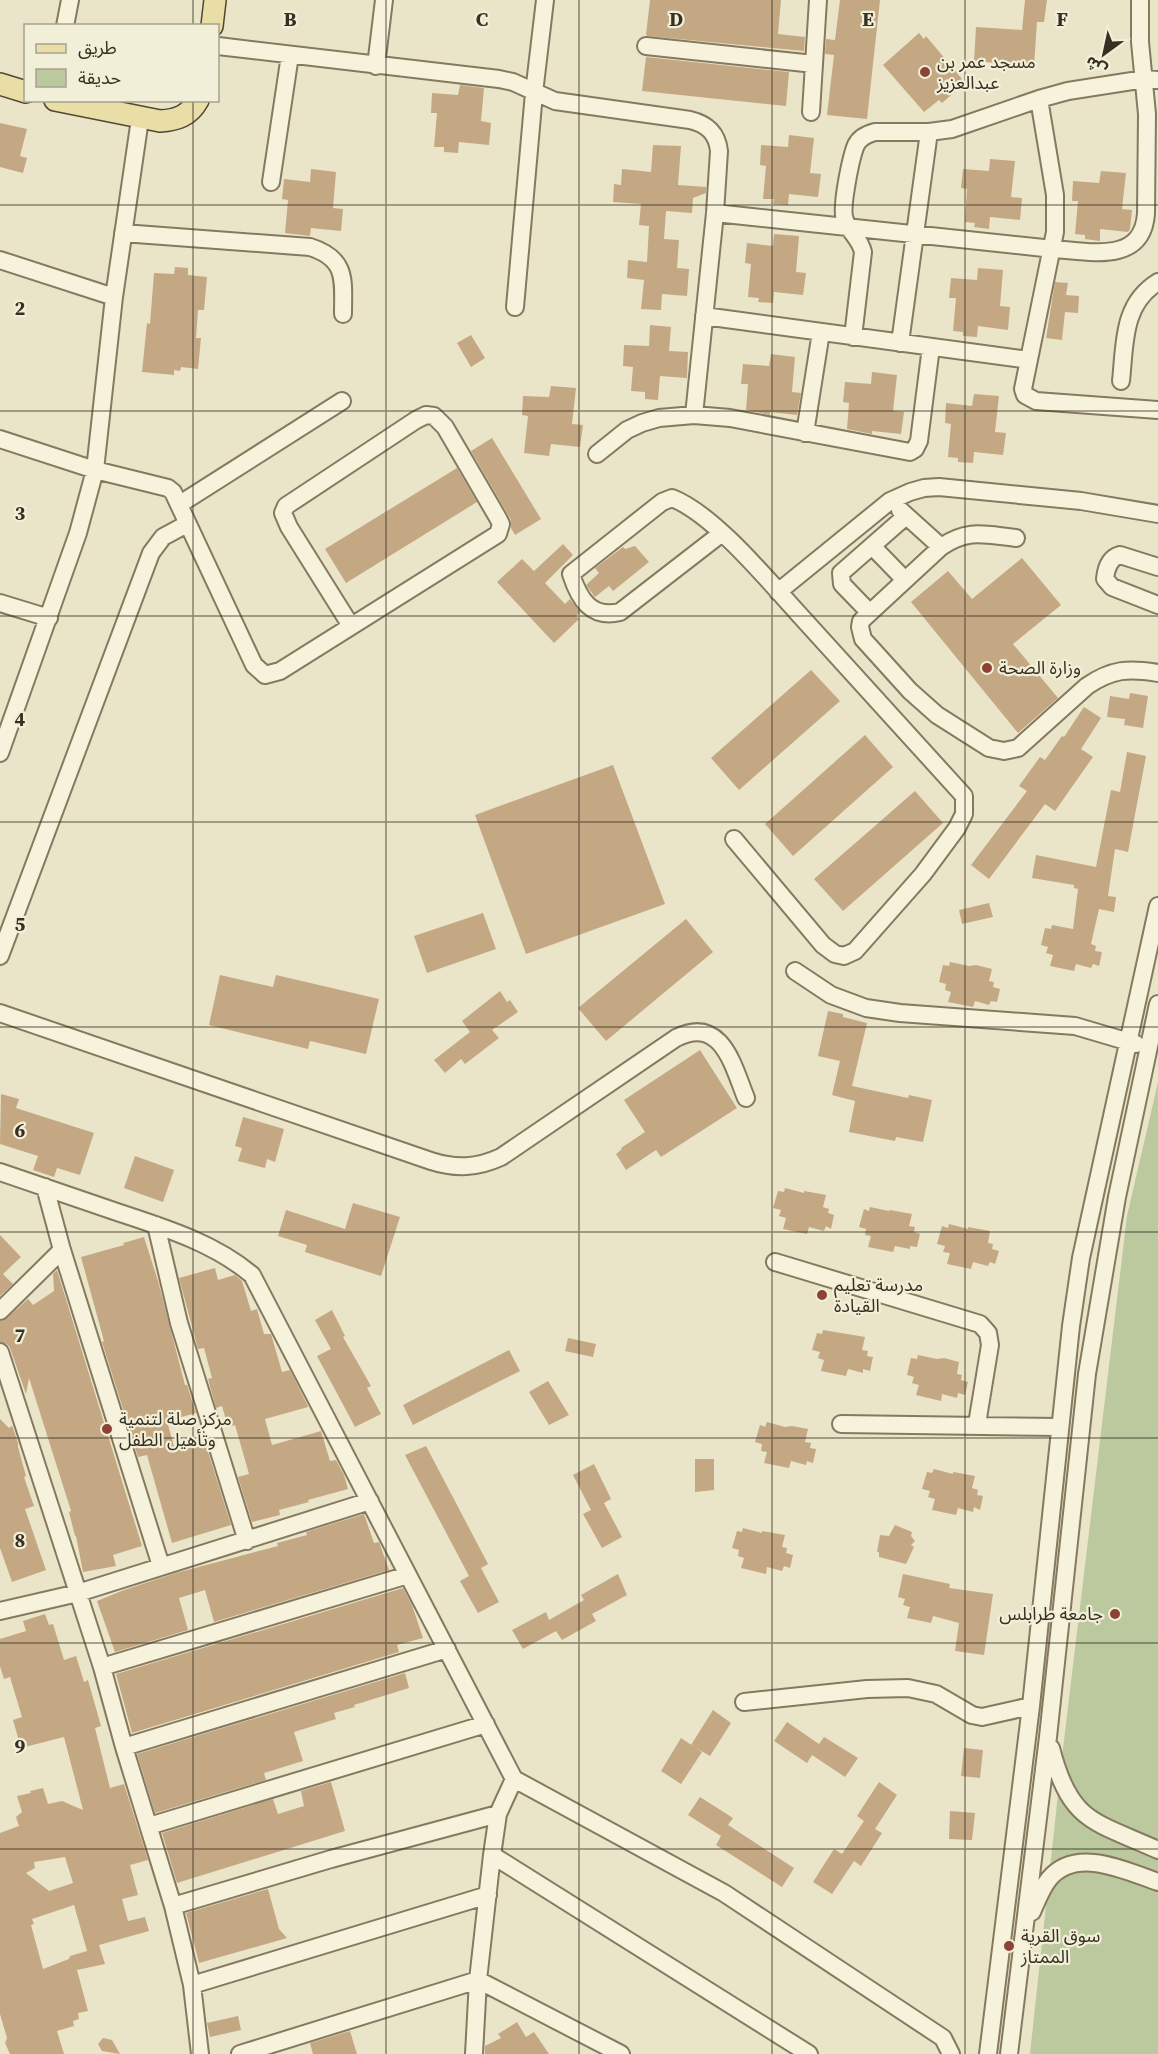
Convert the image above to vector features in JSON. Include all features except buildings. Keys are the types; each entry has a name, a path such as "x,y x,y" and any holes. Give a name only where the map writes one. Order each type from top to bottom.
{"main road":[{"path":"212,24 215,0"},
{"path":"0,84 24,91"},
{"path":"64,102 160,121 174,120 186,115 196,102"}],"street":[{"path":"65,24 70,0"},
{"path":"376,66 384,0"},
{"path":"515,307 534,93 545,0"},
{"path":"811,112 818,0"},
{"path":"716,213 1053,249 1115,251 1131,244 1142,231 1146,214 1147,114 1151,79 1140,42 1140,0"},
{"path":"219,46 499,79 513,82 555,101 690,120 707,127 718,142 719,151 716,213 694,415"},
{"path":"646,46 814,64"},
{"path":"271,182 290,56"},
{"path":"854,337 863,259 859,240 845,220 843,207 854,152 860,139 874,132 929,132 952,129 1039,99 1151,79"},
{"path":"1039,99 1056,213 1053,249 1023,389 1025,395 1030,399 1158,410"},
{"path":"0,753 78,533 95,470 114,297 140,118"},
{"path":"900,343 929,132"},
{"path":"123,233 310,247 322,251 333,258 343,276 343,314"},
{"path":"0,260 114,297"},
{"path":"1121,381 1128,318 1143,293 1158,282"},
{"path":"704,316 1029,360"},
{"path":"805,433 821,332"},
{"path":"597,453 627,430 642,423 694,415 730,418 904,452 915,449 919,441 931,347"},
{"path":"180,504 342,401"},
{"path":"0,439 95,470 168,488 173,492 254,665 265,675 280,671 494,538 501,529 498,518 445,427 434,416 426,415 416,420 286,506 284,513 289,527 351,626"},
{"path":"778,592 890,501 924,488 939,487 1081,501 1158,514"},
{"path":"722,533 620,612 607,616 594,610 578,595 571,574 662,502 672,498 684,503 722,533 964,796 964,814 957,828 922,874 855,951 844,956 835,954 823,945 735,839"},
{"path":"890,501 941,547"},
{"path":"869,612 842,584 840,577 844,570 906,516"},
{"path":"0,956 152,553 163,537 187,524"},
{"path":"1016,538 968,534 953,538 861,621 863,639 910,692 937,715 983,745 996,750 1011,750 1018,748 1099,678 1127,669 1158,673"},
{"path":"872,546 905,580"},
{"path":"1158,567 1120,555 1111,560 1105,579 1112,587 1158,605"},
{"path":"0,603 49,618"},
{"path":"988,2054 1031,1706 1071,1326 1081,1258 1158,906"},
{"path":"795,971 831,995 866,1008 900,1013 1076,1026 1148,1048"},
{"path":"1009,2054 1048,1737 1087,1374 1116,1197 1158,1004"},
{"path":"0,1013 455,1167 478,1166 501,1157 676,1038 691,1032 707,1033 721,1042 746,1098"},
{"path":"0,1172 156,1225 214,1249 234,1260 252,1275 514,1779 724,1893 943,2038 951,2054"},
{"path":"45,1188 62,1250 161,1566"},
{"path":"156,1225 179,1323 248,1540"},
{"path":"0,1311 62,1250"},
{"path":"775,1262 980,1324 988,1333 990,1345 977,1425"},
{"path":"0,1352 102,1667 173,1906 192,1985 200,2054"},
{"path":"841,1424 1060,1427"},
{"path":"0,1611 78,1593 370,1501"},
{"path":"102,1667 408,1575"},
{"path":"124,1747 447,1649"},
{"path":"744,1702 867,1689 908,1688 936,1694 972,1715 982,1717 1031,1706"},
{"path":"149,1826 486,1724"},
{"path":"1048,1737 1058,1775 1068,1796 1080,1811 1102,1826 1158,1850"},
{"path":"474,2054 478,1980 492,1855 498,1814 514,1779"},
{"path":"173,1906 331,1858 498,1814"},
{"path":"492,1855 809,2054"},
{"path":"1023,1935 1041,1891 1050,1877 1063,1867 1077,1862 1098,1863 1157,1878"},
{"path":"192,1985 488,1895"},
{"path":"240,2054 478,1980 610,2052"}],"green space":[{"name":"جامعة طرابلس","path":"1158,1082 1158,2054 1030,2054 1062,1757 1127,1216"}],"place":[{"name":"مسجد عمر بن عبدالعزيز","path":"925,72"},
{"name":"وزارة الصحة","path":"987,668"},
{"name":"مدرسة تعليم القيادة","path":"822,1295"},
{"name":"مركز صلة لتنمية وتأهيل الطفل","path":"107,1429"},
{"name":"جامعة طرابلس","path":"1115,1614"},
{"name":"سوق القرية الممتاز","path":"1009,1946"}]}
